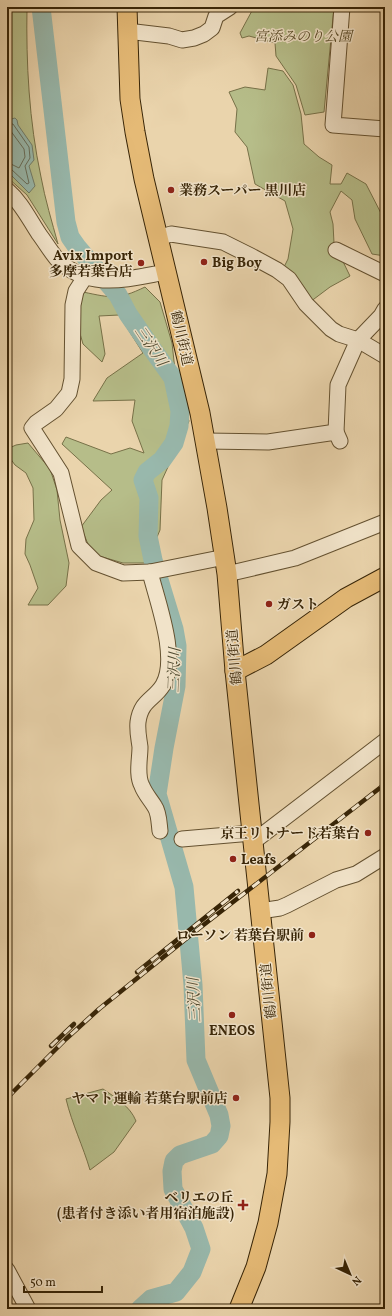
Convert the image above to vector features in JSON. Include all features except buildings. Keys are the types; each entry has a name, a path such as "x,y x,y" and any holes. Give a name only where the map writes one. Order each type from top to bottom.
{"main road":[{"name":"鶴川街道","path":"127,7 130,99 134,125 144,178 206,441 226,566 252,838 278,1075 280,1122 277,1174 268,1224 256,1267 239,1309"},
{"path":"235,671 266,655 346,598 385,577"}],"street":[{"path":"127,31 169,36 182,40 194,38 204,34 212,28 216,16 230,7"},
{"path":"342,7 333,125 385,129"},
{"path":"7,190 18,202 57,259 87,278 111,281 166,272"},
{"path":"158,238 172,234 223,242 253,256 277,270 288,279 306,304 330,329 339,334 358,340 385,356"},
{"path":"336,250 385,274"},
{"path":"87,278 76,291 73,305 72,379 69,393 56,409 36,423 32,428 61,473 78,546 96,563 123,573 226,566 295,558 385,522"},
{"path":"206,441 268,442 338,436 338,385 358,340 381,316 385,309"},
{"path":"150,572 168,645 169,660 167,676 162,686 143,705 138,721 140,746 139,773 141,785 156,808 160,831"},
{"path":"182,840 252,838 385,741"},
{"path":"260,911 284,907 336,880 356,874 364,869 381,851"},
{"path":"336,880 351,867 381,851"},
{"path":"7,1270 28,1309"}],"green space":[{"path":"7,7 27,7 27,49 31,113 37,156 58,244 27,195 7,177"},
{"name":"宮添みのり公園","path":"254,7 334,7 324,112 305,115 296,85 276,56 275,43 249,36 242,38 240,33"},
{"path":"268,68 283,71 293,85 301,114 304,144 319,157 332,165 330,184 341,184 347,173 366,184 385,221 385,256 372,254 355,219 352,200 341,191 330,212 333,224 334,243 350,276 330,287 310,302 284,267 288,259 293,229 285,201 255,184 247,147 235,132 237,109 229,92 245,87 265,90"},
{"path":"145,287 160,302 172,343 177,388 189,421 162,480 160,530 146,563 123,563 92,554 81,527 101,500 112,490 62,444 66,437 111,454 130,448 144,453 132,421 135,400 93,401 107,378 143,353 119,315 99,316 105,354 102,362 83,344 77,323 83,292 115,297 128,294"},
{"path":"28,443 50,469 57,490 60,520 69,563 66,586 48,605 28,605 38,588 25,554 26,539 34,520 33,488 26,473 15,465 7,454 7,449 16,445"},
{"path":"103,1089 118,1099 130,1111 136,1121 114,1152 90,1170 66,1099"}],"water":[{"path":"15,118 32,145 34,160 29,166 35,186 29,193 7,171 8,120"}],"waterway":[{"name":"三沢川","path":"41,7 66,222 70,237 118,295 128,314 173,378 180,411 179,426 174,443 162,460 147,472 143,480 149,498 148,536 153,560 174,629 177,646 176,686 157,794 184,887 193,985 196,1060 219,1115 221,1126 219,1136 212,1144 180,1155 174,1161 172,1171 173,1189 194,1228 201,1249 192,1272 176,1292 151,1299 140,1309"}],"railway":[{"path":"7,1098 66,1039 99,1009 197,930 385,784"},
{"path":"137,972 238,891"},
{"path":"51,1046 74,1024"}],"place":[{"name":"業務スーパー 黒川店","path":"171,190"},
{"name":"Big Boy","path":"204,262"},
{"name":"Avix Import 多摩若葉台店","path":"141,263"},
{"name":"ガスト","path":"269,604"},
{"name":"京王リトナード若葉台","path":"368,833"},
{"name":"Leafs","path":"233,859"},
{"name":"ローソン 若葉台駅前","path":"312,935"},
{"name":"ENEOS","path":"232,1015"},
{"name":"ヤマト運輸 若葉台駅前店","path":"236,1098"},
{"name":"ベリエの丘 (患者付き添い者用宿泊施設)","path":"243,1205"}]}
